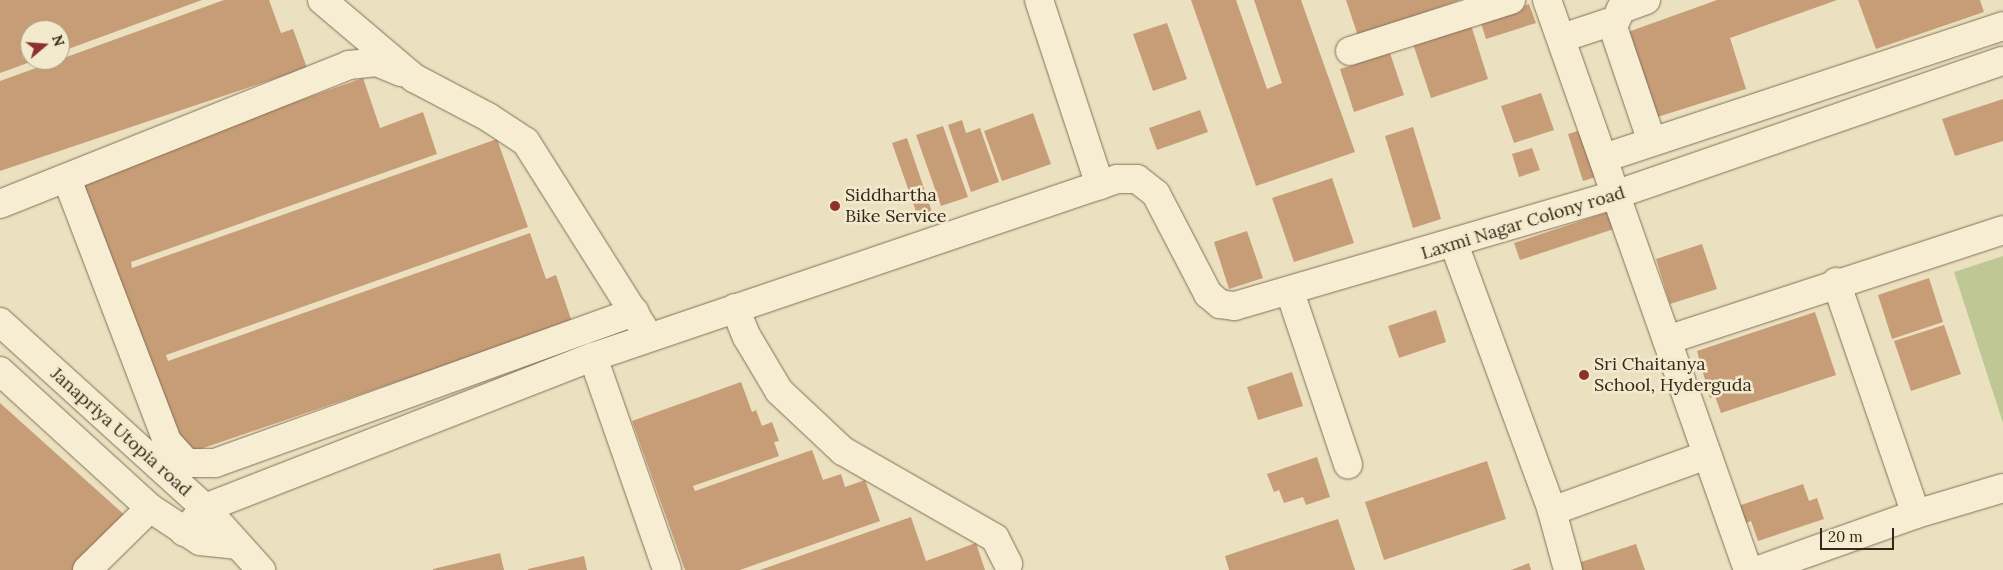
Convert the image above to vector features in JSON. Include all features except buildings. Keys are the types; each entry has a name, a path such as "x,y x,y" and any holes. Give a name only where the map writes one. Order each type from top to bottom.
{"street":[{"path":"322,0 414,78"},
{"path":"1039,0 1100,185"},
{"path":"1350,51 1511,0"},
{"path":"1547,0 1562,38 1748,570"},
{"path":"1562,38 1613,21 1621,9 1646,0"},
{"path":"1613,21 1652,142"},
{"path":"1604,158 2003,26"},
{"name":"Laxmi Nagar Colony road","path":"205,508 593,357 1117,179 1137,179 1156,194 1208,294 1220,304 1236,306 1290,292 1616,195 2003,61"},
{"path":"0,204 67,179 349,65 377,62 414,78 488,118 526,142 649,337"},
{"path":"67,179 167,440 187,463 215,463 635,312"},
{"path":"1667,340 1836,282 2003,230"},
{"path":"1454,244 1552,511 1568,570"},
{"path":"1836,282 1916,514"},
{"path":"1290,292 1348,464"},
{"path":"735,308 747,336 779,391 843,451 995,538 1008,564"},
{"name":"Janapriya Utopia road","path":"0,322 205,508 261,570"},
{"path":"593,357 667,570"},
{"name":"Janapriya Utopia road","path":"1,380 144,513 200,541 238,545"},
{"path":"1552,511 1707,455"},
{"path":"1759,570 1916,514 2003,488"},
{"path":"184,532 205,508"},
{"path":"87,570 144,513"}],"green space":[{"path":"2003,256 2003,423 1954,272"}],"place":[{"name":"Siddhartha Bike Service","path":"835,206"},
{"name":"Sri Chaitanya School, Hyderguda","path":"1584,375"}]}
